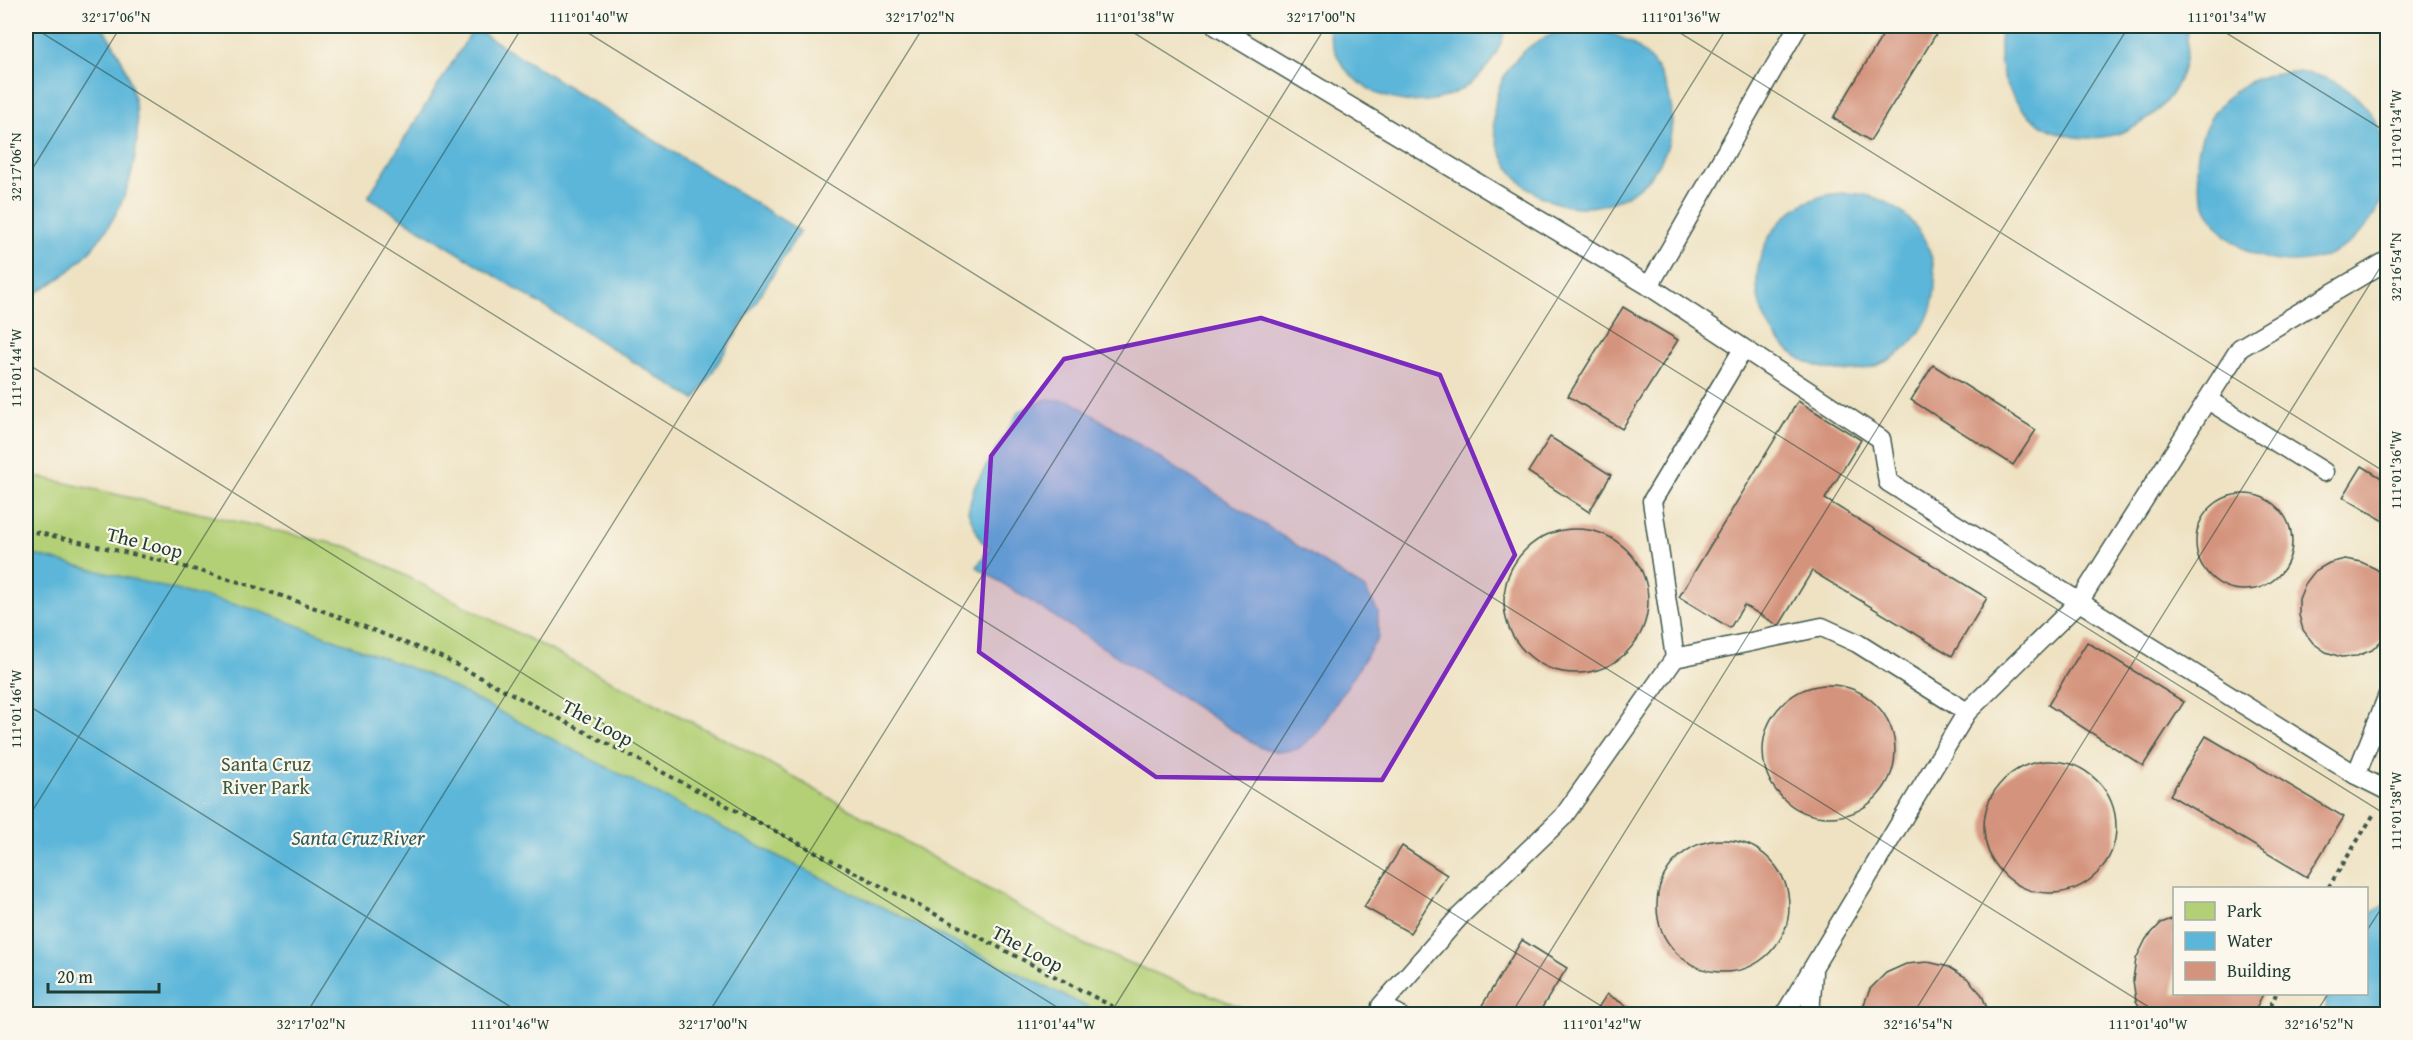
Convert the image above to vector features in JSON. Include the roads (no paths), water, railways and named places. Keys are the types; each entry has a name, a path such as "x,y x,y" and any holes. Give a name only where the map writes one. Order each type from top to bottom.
{"lane":[{"path":"1216,26 1649,286 1881,440 1888,482 2356,775 2388,791"},
{"path":"1649,286 1798,26"},
{"path":"1785,1014 1967,712 2079,602 2240,348 2388,260"},
{"path":"1675,658 1652,501 1743,348"},
{"path":"2208,400 2324,472"},
{"path":"1398,1014 1381,1006 1460,916 1563,818 1675,658 1822,627 1857,643 1967,712"},
{"path":"2356,775 2388,695"},
{"path":"1810,1014 1813,970"}],"water":[{"path":"26,26 101,26 123,63 135,102 137,141 130,180 115,216 92,249 62,276 26,298"},
{"path":"1327,26 1505,26 1501,44 1495,55 1470,84 1453,94 1435,100 1416,102 1397,100 1379,94 1362,84 1347,71 1340,61"},
{"path":"2001,26 2185,26 2186,57 2181,75 2166,101 2145,121 2120,133 2093,138 2067,135 2042,125 2020,107 2005,80 2001,66"},
{"path":"474,28 800,231 695,400 368,197"},
{"path":"1583,29 1617,36 1646,55 1665,84 1672,118 1665,152 1646,181 1617,200 1583,207 1549,200 1520,181 1501,152 1494,118 1501,84 1520,55 1549,36"},
{"path":"2301,72 2311,73 2337,83 2353,93 2366,106 2380,130 2386,148 2386,186 2380,204 2366,228 2353,241 2329,255 2311,261 2283,262 2273,261 2247,251 2231,241 2218,228 2204,204 2198,186 2197,158 2198,148 2208,122 2218,106 2231,93 2255,79 2273,73"},
{"path":"1846,193 1880,200 1909,219 1928,248 1935,282 1928,316 1909,345 1880,364 1846,371 1812,364 1783,345 1764,316 1757,282 1764,248 1783,219 1812,200"},
{"path":"1047,399 1071,401 1365,589 1378,612 1378,638 1317,733 1298,749 1279,752 1259,747 977,567 990,547 981,541 968,512 974,487 1019,411"},
{"name":"Santa Cruz River","path":"26,553 257,610 429,675 791,863 1102,1014 26,1014"},
{"path":"2387,903 2387,1014 2327,1014 2326,1000 2328,995 2368,995 2368,915"}],"park label":[{"name":"Santa Cruz River Park","path":"266,774"}]}
